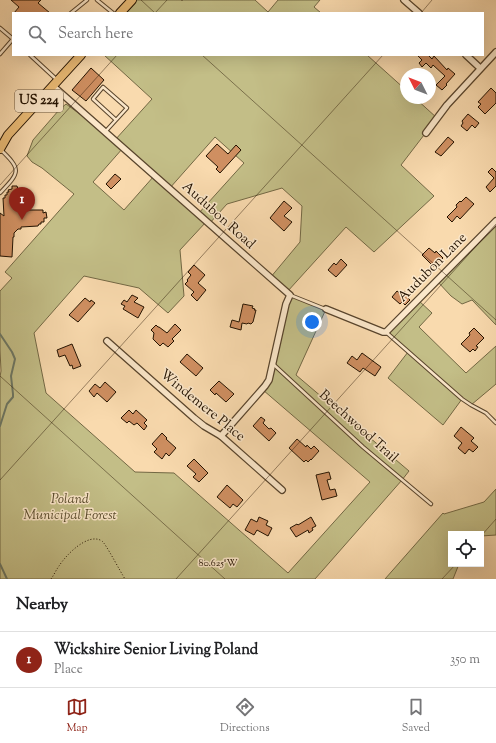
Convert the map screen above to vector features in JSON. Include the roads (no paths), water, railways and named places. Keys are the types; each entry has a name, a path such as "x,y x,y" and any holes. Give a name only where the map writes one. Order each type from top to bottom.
{"main road":[{"path":"121,12 132,0"},
{"name":"US 224","path":"0,149 8,135 80,56"}],"street":[{"path":"404,0 418,12"},
{"path":"426,133 447,105 496,52"},
{"path":"467,56 480,68"},
{"name":"Audubon Road","path":"55,83 105,132 290,295"},
{"name":"Audubon Lane","path":"386,332 496,222"},
{"path":"221,436 269,380 286,304 290,295"},
{"name":"Audubon Road","path":"326,309 386,332"},
{"name":"Windemere Place","path":"107,341 194,418 221,436 282,490"}],"lane":[{"path":"72,12 87,0"},
{"path":"97,0 113,12"},
{"path":"0,28 12,39"},
{"path":"0,54 12,41"},
{"path":"32,56 55,83"},
{"path":"105,132 116,120 127,108 103,87 92,99 116,120"},
{"path":"0,149 15,165 16,172 12,180 0,193"},
{"name":"Audubon Road","path":"290,295 326,309"},
{"path":"386,332 462,399 486,413 496,423"},
{"name":"Beechwood Trail","path":"273,363 363,447 431,504"}],"waterway":[{"path":"0,334 15,359 11,376 13,397 7,404 0,426"},
{"path":"0,564 7,579"}],"place":[{"name":"Wickshire Senior Living Poland","path":"22,220"}],"park label":[{"name":"Poland Municipal Forest","path":"70,508"}]}
